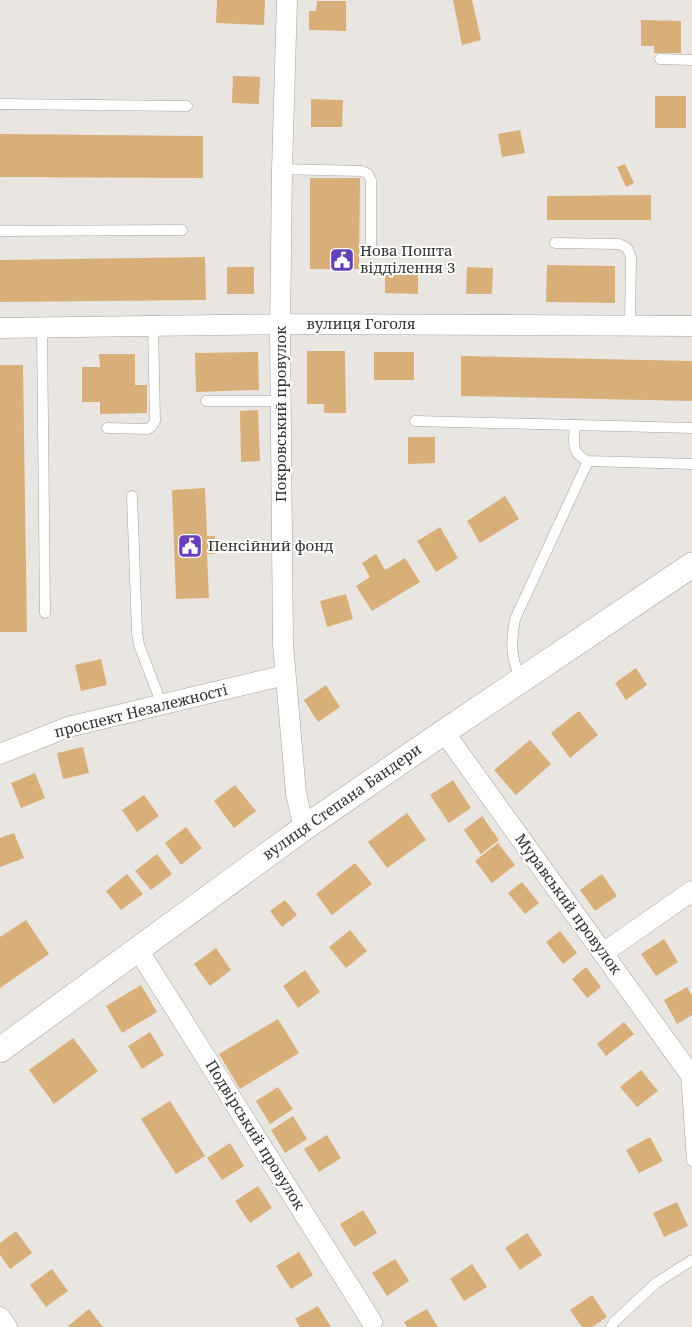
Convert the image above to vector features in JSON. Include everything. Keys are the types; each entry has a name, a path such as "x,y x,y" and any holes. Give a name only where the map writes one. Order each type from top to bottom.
{"street":[{"name":"Покровський провулок","path":"287,0 280,324 283,644 296,793 304,828"},
{"name":"вулиця Гоголя","path":"0,328 280,324 692,326"},
{"name":"вулиця Степана Бандери","path":"0,1050 137,948 304,828 692,565"},
{"name":"проспект Незалежності","path":"0,754 68,728 285,675"},
{"name":"Муравський провулок","path":"444,732 689,1072"},
{"path":"603,953 692,891"},
{"name":"Подвірський провулок","path":"137,948 372,1322"}],"lane":[{"path":"660,59 692,60"},
{"path":"0,104 187,106"},
{"path":"275,169 362,171 368,174 371,180 371,249"},
{"path":"0,231 182,230"},
{"path":"555,243 619,244 627,248 631,257 630,326"},
{"path":"107,428 148,429 155,421 154,325"},
{"path":"42,327 45,612"},
{"path":"206,401 280,401"},
{"path":"415,421 692,428"},
{"path":"575,425 575,451 580,457 588,461 692,464"},
{"path":"521,680 514,666 512,649 516,619 588,461"},
{"path":"132,496 137,632 139,645 162,705"},
{"path":"689,1072 692,1161"},
{"path":"611,1327 656,1283 692,1260"}],"building":[{"path":"217,0 265,0 264,25 216,23"},
{"path":"453,0 472,0 481,40 462,45"},
{"path":"317,1 346,1 346,31 309,30 309,11 316,11"},
{"path":"641,20 681,21 681,53 654,53 654,46 641,46"},
{"path":"233,76 260,77 259,104 232,103"},
{"path":"655,96 686,96 686,128 655,128"},
{"path":"311,99 343,100 342,127 311,127"},
{"path":"520,130 525,153 502,157 498,134"},
{"path":"0,134 203,136 203,178 0,177"},
{"path":"625,164 634,183 626,187 617,167"},
{"path":"310,178 360,178 359,269 310,269"},
{"path":"651,195 651,220 547,220 547,196"},
{"path":"205,257 206,300 0,302 0,260"},
{"path":"547,265 615,266 615,303 546,302"},
{"path":"227,267 254,267 254,294 227,294"},
{"path":"385,267 418,267 418,294 385,293"},
{"path":"467,267 493,268 492,294 466,294"},
{"path":"307,351 345,351 346,413 324,413 324,404 307,404"},
{"path":"258,352 259,390 196,392 195,353"},
{"path":"374,352 414,352 414,380 374,380"},
{"path":"99,354 135,354 135,385 147,385 147,413 100,414 100,402 82,402 82,367 100,367"},
{"path":"461,356 692,361 692,401 461,396"},
{"path":"0,365 23,365 27,632 0,632"},
{"path":"258,410 260,461 241,462 240,411"},
{"path":"408,437 435,437 435,463 408,464"},
{"path":"205,488 207,536 215,536 215,554 207,554 209,598 176,599 172,490"},
{"path":"505,496 519,519 480,543 467,521"},
{"path":"440,527 458,558 436,572 417,541"},
{"path":"376,554 385,570 405,558 420,582 372,611 356,586 370,577 362,563"},
{"path":"346,594 353,619 327,627 320,601"},
{"path":"101,659 107,685 81,691 75,665"},
{"path":"636,668 647,685 626,700 615,683"},
{"path":"326,685 340,707 318,722 304,700"},
{"path":"579,711 598,735 570,758 551,733"},
{"path":"530,740 551,764 516,795 494,770"},
{"path":"83,747 89,773 63,779 57,753"},
{"path":"35,773 45,798 21,808 11,783"},
{"path":"453,780 471,808 449,823 430,795"},
{"path":"235,785 256,811 234,828 214,801"},
{"path":"144,795 159,816 137,832 122,810"},
{"path":"407,813 426,840 387,868 368,842"},
{"path":"482,816 499,840 481,854 464,830"},
{"path":"186,827 202,848 181,865 165,843"},
{"path":"14,833 24,858 0,867 0,838"},
{"path":"498,843 515,865 492,883 475,861"},
{"path":"157,854 172,874 151,890 135,871"},
{"path":"355,863 372,884 332,915 316,894"},
{"path":"127,874 143,894 121,910 106,891"},
{"path":"602,874 617,896 595,911 580,890"},
{"path":"522,882 539,903 525,914 508,893"},
{"path":"285,900 297,915 282,927 270,911"},
{"path":"26,920 49,954 0,988 0,937"},
{"path":"350,930 367,951 346,968 329,947"},
{"path":"560,931 577,953 563,964 546,942"},
{"path":"664,939 678,962 656,976 641,954"},
{"path":"216,948 231,970 210,986 194,964"},
{"path":"586,967 601,987 587,998 572,979"},
{"path":"305,970 320,992 298,1008 283,986"},
{"path":"141,985 157,1012 122,1033 106,1006"},
{"path":"687,987 692,996 692,1015 677,1024 664,1000"},
{"path":"278,1019 299,1053 240,1089 219,1054"},
{"path":"624,1022 634,1034 606,1056 597,1044"},
{"path":"150,1032 164,1055 142,1069 128,1046"},
{"path":"73,1038 98,1071 54,1104 29,1070"},
{"path":"641,1070 658,1091 637,1107 620,1087"},
{"path":"278,1087 293,1109 270,1124 256,1101"},
{"path":"170,1101 205,1156 176,1174 141,1119"},
{"path":"293,1116 307,1139 285,1153 271,1130"},
{"path":"327,1135 341,1158 319,1172 304,1149"},
{"path":"650,1137 663,1161 639,1173 626,1150"},
{"path":"230,1143 244,1166 222,1180 207,1158"},
{"path":"258,1186 272,1208 250,1223 235,1201"},
{"path":"677,1202 688,1226 664,1237 653,1213"},
{"path":"363,1210 377,1233 354,1247 340,1224"},
{"path":"16,1231 32,1253 10,1269 0,1255 0,1243"},
{"path":"527,1233 542,1255 520,1270 505,1248"},
{"path":"299,1252 313,1275 291,1289 276,1266"},
{"path":"395,1259 409,1281 387,1296 372,1273"},
{"path":"472,1264 487,1287 464,1301 450,1279"},
{"path":"52,1269 68,1291 46,1307 30,1285"},
{"path":"592,1295 607,1317 592,1327 582,1327 570,1310"},
{"path":"318,1306 331,1327 300,1327 295,1319"},
{"path":"89,1309 103,1327 68,1326"},
{"path":"427,1309 438,1327 407,1327 404,1322"}],"place":[{"name":"Нова Пошта відділення 3","path":"342,260"},
{"name":"Пенсійний фонд","path":"190,546"}]}
